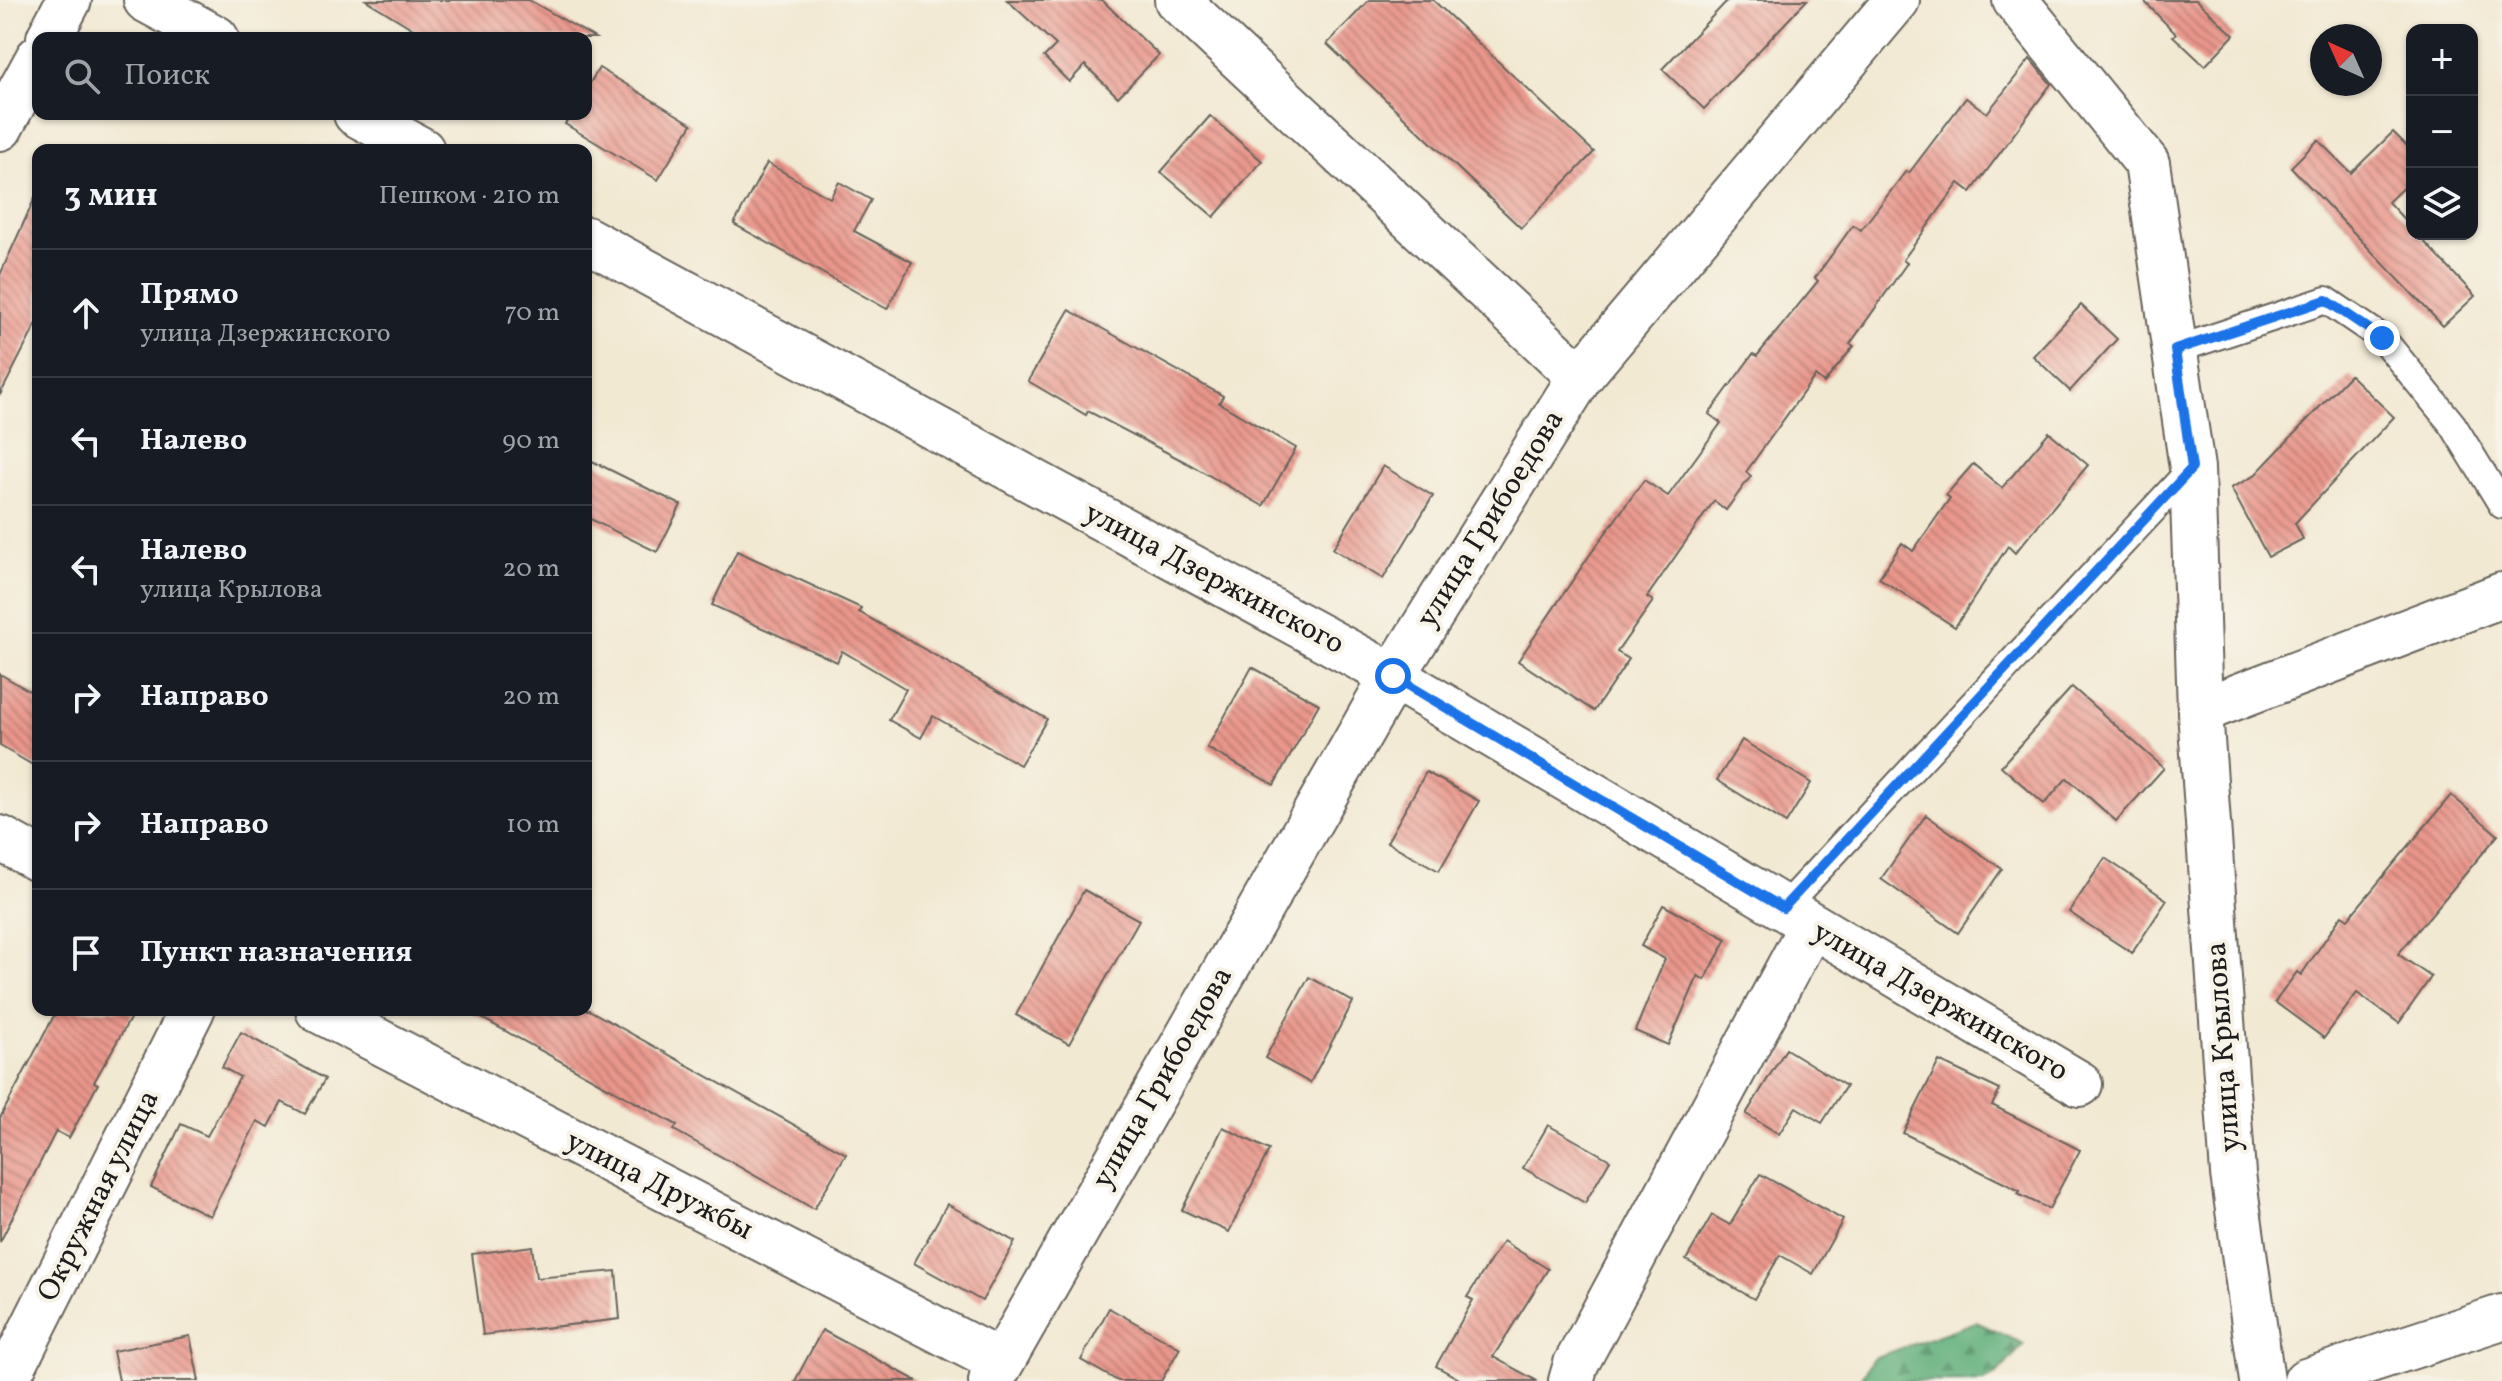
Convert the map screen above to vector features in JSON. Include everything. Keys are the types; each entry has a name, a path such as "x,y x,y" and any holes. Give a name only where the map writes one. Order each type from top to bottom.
{"main road":[{"path":"52,32 69,0"},
{"path":"146,0 205,32"},
{"path":"1177,0 1580,377"},
{"name":"улица Грибоедова","path":"996,1372 1393,676 1580,377 1897,0"},
{"name":"улица Крылова","path":"2015,0 2147,163 2192,468 2200,711 2233,1174 2262,1381"},
{"path":"0,128 32,69"},
{"path":"367,120 411,144"},
{"name":"улица Дзержинского","path":"592,242 1393,676 2080,1084"},
{"path":"2200,711 2502,595"},
{"path":"0,838 32,856"},
{"path":"1571,1381 1576,1364 1797,917"},
{"name":"Окружная улица","path":"6,1381 189,1016"},
{"name":"улица Дружбы","path":"329,1016 996,1372"},
{"path":"2306,1381 2502,1317"}],"lane":[{"path":"2175,350 2326,300 2382,338 2453,425 2502,505"},
{"path":"1797,917 2192,468"}],"green space":[{"path":"1976,1322 2024,1344 1996,1375 1984,1381 1859,1381 1873,1358"}],"building":[{"path":"366,0 529,0 585,32 418,32"},
{"path":"1007,0 1102,0 1159,55 1118,97 1085,65 1069,82 1044,57 1056,45"},
{"path":"1369,0 1433,0 1594,152 1521,228 1327,44"},
{"path":"1728,0 1807,0 1704,109 1662,69"},
{"path":"2143,0 2196,0 2234,35 2205,66 2173,36 2176,34"},
{"path":"2030,59 2051,84 1971,192 1959,183 1903,260 1907,263 1850,344 1854,346 1824,383 1815,376 1746,472 1751,476 1726,510 1714,501 1647,597 1653,601 1617,652 1629,659 1594,711 1518,661 1644,480 1668,496 1721,423 1709,414 1753,354 1757,356 1818,281 1815,278 1853,225 1861,230 1966,98 1987,113"},
{"path":"599,68 692,124 658,180 565,124 567,120 592,120 592,80"},
{"path":"1210,116 1262,161 1214,217 1161,172"},
{"path":"2393,132 2406,145 2406,185 2388,202 2406,222 2406,240 2423,240 2475,296 2443,326 2291,167 2318,140 2351,173"},
{"path":"767,163 830,198 839,182 871,200 854,231 912,262 887,309 734,224"},
{"path":"32,204 32,333 0,395 0,275"},
{"path":"2081,305 2117,339 2070,391 2033,356"},
{"path":"1069,310 1223,396 1219,403 1296,448 1263,506 1088,411 1086,415 1028,381"},
{"path":"2350,375 2394,417 2295,523 2303,539 2268,557 2231,488 2254,476"},
{"path":"2049,432 2088,465 2015,553 2008,546 1955,627 1879,578 1902,543 1913,551 1950,498 1946,495 1973,464 2002,488"},
{"path":"592,461 681,505 657,552 592,520"},
{"path":"1383,466 1433,496 1383,579 1333,549"},
{"path":"737,551 861,608 859,612 1047,719 1020,765 933,716 921,738 889,720 906,689 842,651 837,662 712,605"},
{"path":"1252,667 1319,704 1274,785 1207,748"},
{"path":"0,674 32,693 32,765 0,746"},
{"path":"2072,687 2164,768 2116,821 2067,778 2044,804 2001,766"},
{"path":"1742,740 1811,783 1786,823 1717,780"},
{"path":"1426,772 1479,801 1439,871 1387,842"},
{"path":"2451,795 2498,835 2398,954 2431,977 2399,1023 2357,993 2324,1038 2275,1002 2297,972 2301,975 2342,915 2348,919"},
{"path":"1926,815 2002,869 1958,933 1881,879"},
{"path":"2105,858 2167,900 2132,953 2069,912"},
{"path":"1084,890 1139,920 1069,1044 1016,1015"},
{"path":"1663,905 1727,939 1705,980 1698,976 1668,1045 1635,1031 1665,959 1641,946"},
{"path":"1309,977 1353,1002 1310,1083 1265,1058"},
{"path":"592,1012 846,1154 814,1209 674,1130 677,1125 478,1016 592,1016"},
{"path":"54,1016 132,1016 94,1082 98,1084 69,1138 56,1131 0,1242 0,1118"},
{"path":"241,1032 325,1079 305,1114 282,1102 269,1127 257,1121 210,1216 151,1187 181,1124 207,1136 240,1077 222,1067"},
{"path":"1786,1049 1846,1086 1822,1123 1796,1107 1779,1134 1746,1114"},
{"path":"1939,1061 2000,1090 1992,1105 2080,1150 2049,1209 2018,1194 2020,1191 1903,1133"},
{"path":"1548,1125 1610,1160 1585,1203 1523,1168"},
{"path":"1223,1127 1269,1150 1229,1232 1182,1210"},
{"path":"1760,1174 1843,1220 1813,1274 1780,1255 1754,1299 1686,1260 1712,1215 1730,1225"},
{"path":"947,1204 1015,1242 982,1301 914,1263"},
{"path":"1503,1241 1548,1269 1493,1357 1537,1381 1463,1381 1436,1366 1473,1300 1467,1297"},
{"path":"532,1246 536,1278 616,1271 620,1319 483,1335 472,1254"},
{"path":"1109,1308 1180,1348 1161,1381 1118,1381 1081,1360"},
{"path":"822,1330 917,1381 795,1381"},
{"path":"190,1336 199,1381 119,1381 113,1351"}],"route":[{"path":"1393,676 1783,908 2192,468 2175,350 2326,300 2382,338"}]}
